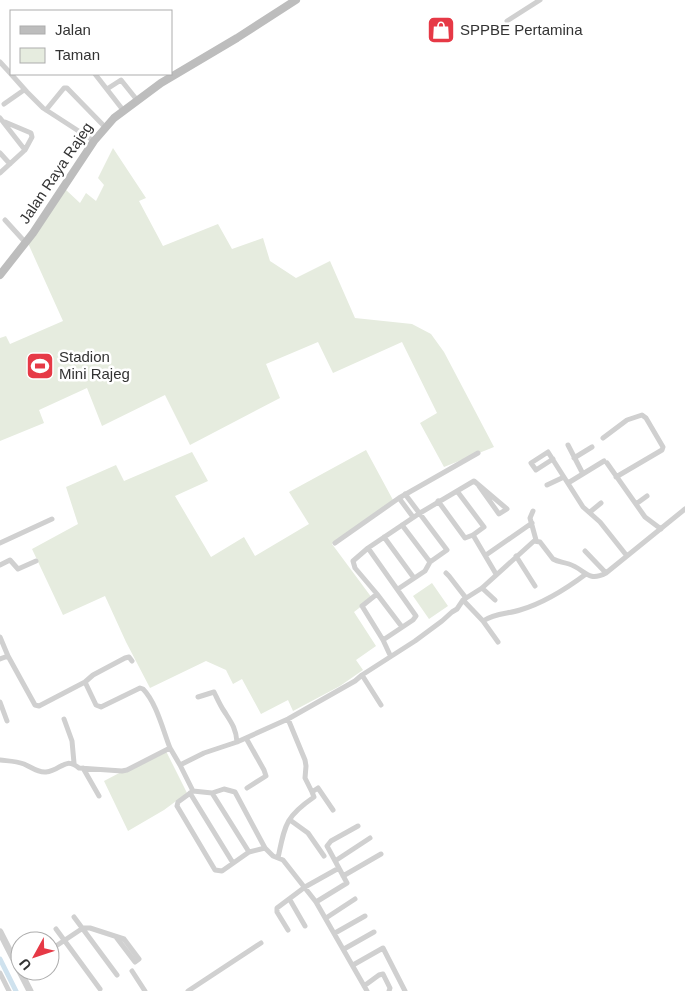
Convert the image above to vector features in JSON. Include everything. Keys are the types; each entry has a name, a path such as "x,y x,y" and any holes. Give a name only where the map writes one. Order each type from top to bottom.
{"main road":[{"name":"Jalan Raya Rajeg","path":"0,275 25,242 94,141 105,127 123,110 161,83 229,43 296,0"}],"street":[{"path":"507,21 540,0"},
{"path":"0,62 10,73"},
{"path":"12,75 24,90 46,110 94,141"},
{"path":"96,75 123,110"},
{"path":"107,89 121,80 137,100"},
{"path":"46,110 64,88 67,88 105,127"},
{"path":"4,104 24,90"},
{"path":"2,120 25,150"},
{"path":"0,173 25,150 32,137 31,133 2,120"},
{"path":"0,153 10,164"},
{"path":"5,220 25,242"},
{"path":"603,438 627,420 642,415 646,418 663,447 662,450 616,477"},
{"path":"568,445 584,474"},
{"path":"574,458 592,447"},
{"path":"335,544 399,498 478,453"},
{"path":"553,459 583,508 600,522 627,556"},
{"path":"568,483 606,462 650,522 661,529"},
{"path":"547,485 564,477"},
{"path":"402,627 355,568 353,562 356,557 368,548 413,517 474,482 507,507 507,509 499,514 479,486"},
{"path":"438,501 465,538 473,535 484,527 457,491"},
{"path":"398,589 428,569 430,562 447,550 406,494"},
{"path":"636,504 647,496"},
{"path":"399,498 413,517"},
{"path":"590,512 601,503"},
{"path":"534,511 530,516 536,540 540,542 553,560 570,564 595,578 606,573 685,509"},
{"path":"0,543 52,519"},
{"path":"486,555 532,523"},
{"path":"402,525 430,562"},
{"path":"473,535 496,574"},
{"path":"384,537 414,578"},
{"path":"180,765 204,753 237,742 288,719 344,688 390,655 415,642 458,609 464,599 482,588 536,540"},
{"path":"368,548 416,616 383,640"},
{"path":"585,551 606,573"},
{"path":"516,556 536,586"},
{"path":"0,565 10,560 18,569 36,561"},
{"path":"446,573 498,642"},
{"path":"483,621 490,616 520,610 550,597 567,588 586,574"},
{"path":"482,588 494,600"},
{"path":"377,594 362,606 390,655"},
{"path":"0,637 8,656 35,705 39,706 126,658 132,661"},
{"path":"0,659 8,656"},
{"path":"362,675 381,705"},
{"path":"85,682 96,705 101,707 140,688 148,694 170,748 192,792 233,863"},
{"path":"198,697 214,692 237,731 237,742"},
{"path":"0,702 7,721"},
{"path":"64,718 72,741 74,763 78,768 127,770 170,748"},
{"path":"278,858 284,829 298,808 314,797 305,778 305,760 288,719"},
{"path":"246,738 266,776 247,788"},
{"path":"0,760 23,764 45,772 52,771 67,763 74,763"},
{"path":"83,768 99,796"},
{"path":"312,792 318,788 333,810"},
{"path":"265,848 249,852 222,871 217,871 177,805 180,800 192,792 212,793 224,789 235,792 265,848 273,856 283,860 316,902 365,988 379,975 383,974 389,982 389,991"},
{"path":"212,793 249,852"},
{"path":"290,820 308,833 324,856"},
{"path":"316,902 347,883 327,848 328,844 358,826"},
{"path":"335,861 370,838"},
{"path":"343,876 382,854"},
{"path":"288,930 276,909 290,900 305,886 338,868"},
{"path":"326,918 356,899"},
{"path":"290,900 305,926"},
{"path":"335,933 365,916"},
{"path":"74,917 117,975"},
{"path":"60,944 83,928 90,928 124,939 139,959 135,962 116,937"},
{"path":"56,929 100,989"},
{"path":"0,932 10,950"},
{"path":"344,949 374,932"},
{"path":"188,991 261,943"},
{"path":"353,965 382,948 405,991"},
{"path":"132,971 145,991"},
{"path":"0,973 9,991"}],"green space":[{"path":"113,148 146,198 139,201 163,246 218,224 232,249 263,238 270,261 296,278 330,261 355,318 412,324 431,334 444,352 494,447 444,467 420,423 437,413 402,342 333,373 318,342 266,364 280,398 190,445 165,395 102,426 87,388 39,410 44,423 0,441 0,338 6,336 10,344 63,321 27,241 65,189 80,203 86,193 96,201 104,185 98,178"},
{"path":"366,450 393,500 332,544 372,598 354,612 376,646 356,660 363,670 340,686 293,711 288,700 261,714 242,679 233,684 226,670 206,661 150,688 105,596 63,615 32,549 78,524 66,487 116,465 124,481 192,452 208,481 175,496 211,557 244,537 255,556 309,524 289,492"},
{"path":"432,583 448,606 429,619 413,596"},
{"path":"165,749 187,793 164,810 128,831 104,781"}],"waterway":[{"path":"0,959 16,991"}],"place":[{"name":"SPPBE Pertamina","path":"441,30"},
{"name":"Stadion Mini Rajeg","path":"40,366"}]}
